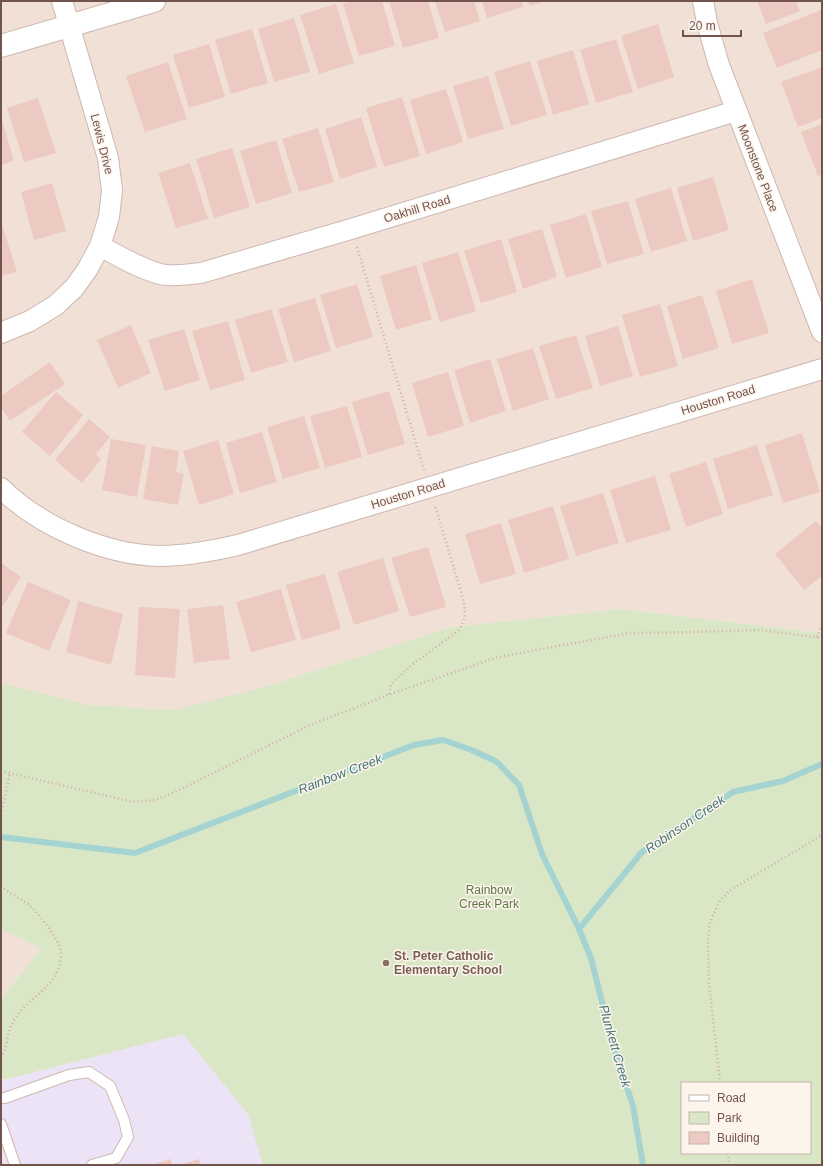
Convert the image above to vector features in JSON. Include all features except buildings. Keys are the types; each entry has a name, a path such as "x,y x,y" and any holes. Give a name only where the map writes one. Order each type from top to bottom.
{"street":[{"name":"Lewis Drive","path":"1,332 30,322 56,305 74,288 87,270 100,246 109,217 112,190 108,158 62,1"},
{"path":"1,46 70,27 154,1"},
{"name":"Moonstone Place","path":"703,1 707,23 719,65 822,332"},
{"name":"Oakhill Road","path":"100,246 147,270 165,275 182,276 201,273 351,229 736,111"},
{"name":"Houston Road","path":"1,488 26,510 56,528 102,547 130,553 159,556 197,554 238,545 822,369"}],"lane":[{"path":"1,1098 5,1098 69,1074 89,1072 110,1086 124,1120 128,1137 116,1158 92,1165"},
{"path":"1,1124 16,1165"}],"path":[{"path":"351,229 426,475"},
{"path":"388,695 391,684 413,664 458,630 463,623 466,613 433,499"},
{"path":"817,637 822,625"},
{"path":"1,771 133,802 155,800 175,792 308,726 388,695 498,657 630,633 761,630 822,638"},
{"path":"1,815 10,773"},
{"path":"720,1082 709,984 708,944 710,922 719,902 729,891 822,835"},
{"path":"1,886 29,905 42,919 53,933 61,952 60,967 50,982 21,1010 13,1022 7,1044 1,1058"},
{"path":"728,1154 729,1165"}],"shaded area":[{"path":"1,1 822,1 822,633 621,609 452,627 261,688 174,710 90,705 1,683"},
{"path":"1,929 41,948 1,1000"},
{"path":"183,1034 592,1165 1,1165 1,1081"}],"green space":[{"name":"Rainbow Creek Park","path":"621,609 822,633 822,1165 263,1165 248,1114 183,1034 4,1080 1,1077 1,1000 41,948 1,929 1,683 90,705 174,710 261,688 452,627"}],"waterway":[{"name":"Rainbow Creek","path":"1,837 135,853 414,745 443,740 472,750 497,762 519,785 542,854 579,929 591,958 612,1042 633,1106 643,1165"},
{"name":"Robinson Creek","path":"579,929 642,852 733,792 783,781 822,764"}],"place":[{"name":"St. Peter Catholic Elementary School","path":"386,963"}],"water label":[{"name":"Plunkett Creek","path":"615,1046"}]}
